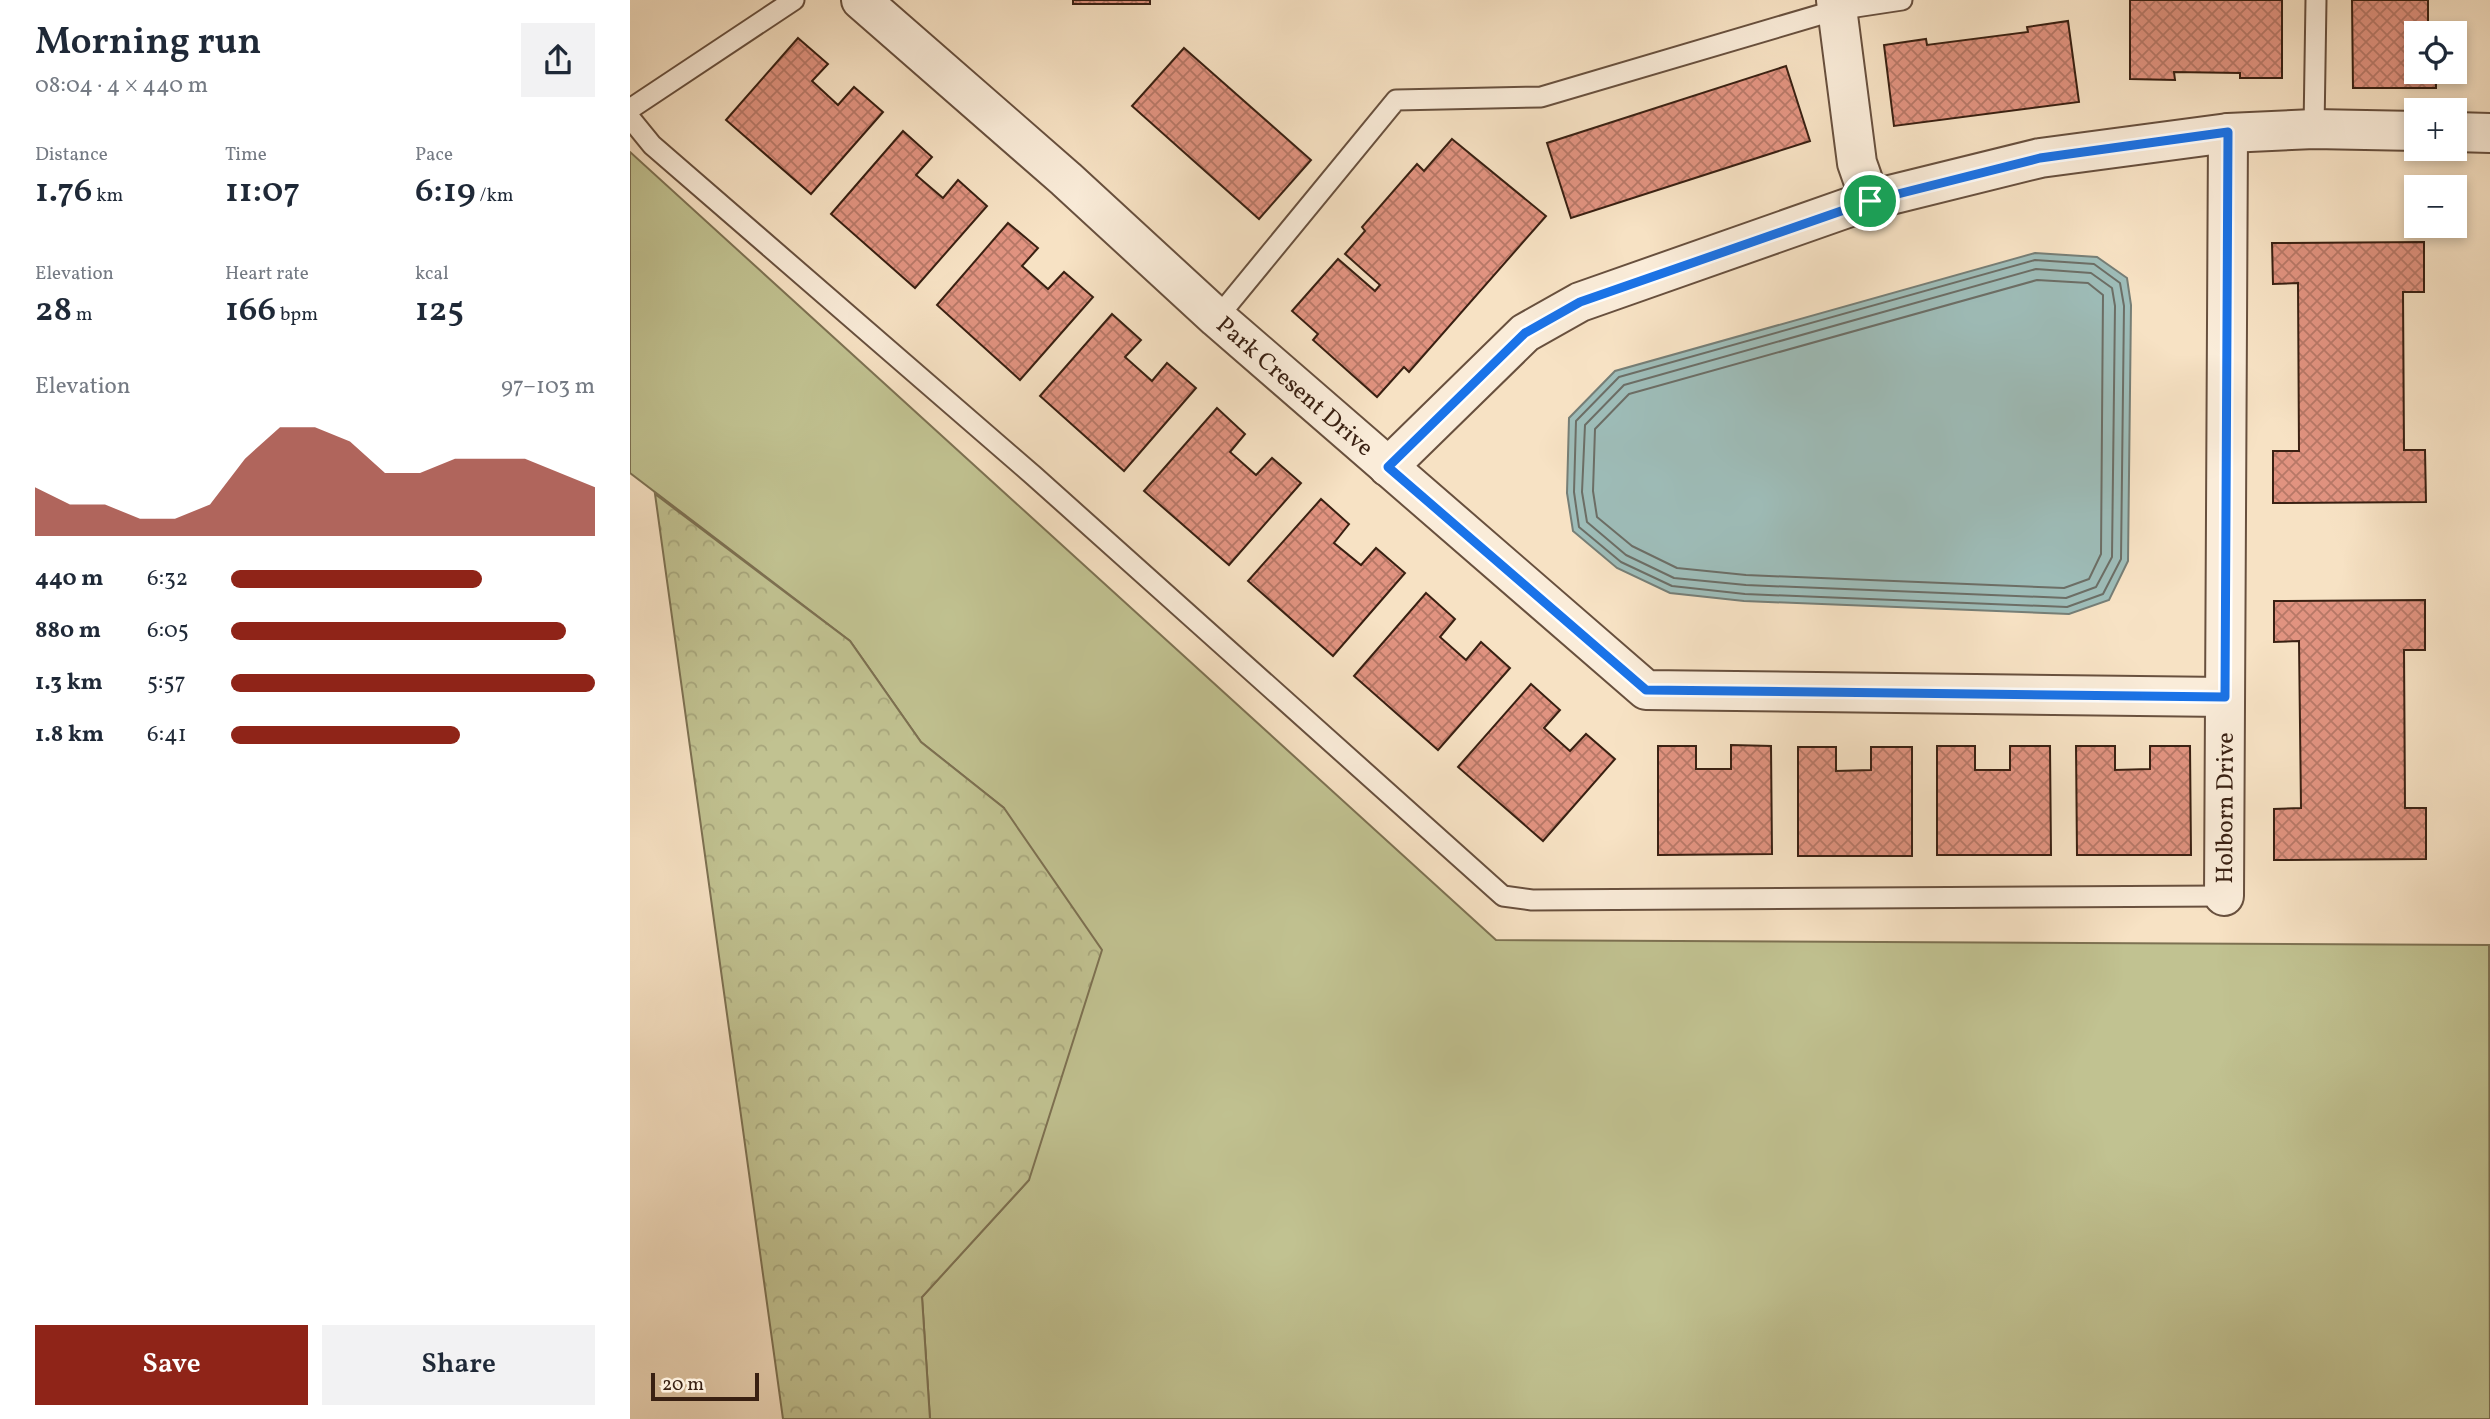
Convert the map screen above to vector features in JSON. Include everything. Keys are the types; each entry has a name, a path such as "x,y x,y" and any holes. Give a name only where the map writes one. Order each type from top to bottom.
{"street":[{"name":"Park Cresent Drive","path":"861,0 1066,179 1217,318 1646,690 2225,697"},
{"path":"1836,5 1857,163 1870,201"},
{"path":"1388,467 1525,333 1580,302 1870,201 2040,158 2228,132 2314,129 2404,131"},
{"name":"Holborn Drive","path":"2224,896 2228,132"},
{"path":"2467,132 2490,133"}],"lane":[{"path":"630,108 794,0"},
{"path":"1217,318 1396,100 1541,97 1836,5 1902,0"},
{"path":"2314,129 2316,0"},
{"path":"630,118 652,145 1034,476 1503,896 1532,900 2224,896"}],"green space":[{"path":"630,152 1496,940 2489,945 2490,1419 930,1419 922,1297 1029,1180 1004,808 921,742 850,641 630,473"},
{"path":"655,494 850,641 921,742 1004,808 1102,950 1029,1180 922,1297 930,1419 783,1419"}],"water":[{"path":"2035,253 2097,257 2127,278 2131,305 2128,561 2109,600 2069,614 1744,601 1670,593 1617,568 1573,531 1567,493 1569,418 1615,371"}],"building":[{"path":"1073,0 1150,0 1150,4 1073,4"},
{"path":"2130,0 2282,0 2282,78 2240,78 2240,73 2174,72 2175,80 2130,79"},
{"path":"2352,0 2428,0 2428,21 2404,21 2404,84 2436,84 2436,88 2353,88"},
{"path":"2068,21 2079,102 1894,126 1884,45 1926,39 1927,45 2028,32 2027,27"},
{"path":"798,38 828,64 812,81 838,105 854,87 883,112 811,194 726,120"},
{"path":"1184,48 1311,160 1259,219 1132,106"},
{"path":"1786,66 1810,141 1571,218 1547,143"},
{"path":"903,131 932,157 916,175 943,198 958,180 987,206 915,288 831,214"},
{"path":"1452,139 1546,216 1409,372 1404,367 1377,397 1313,340 1318,334 1292,311 1338,259 1375,291 1380,285 1345,254 1365,231 1362,227 1417,164 1424,171"},
{"path":"1008,223 1038,248 1022,266 1048,289 1064,272 1093,297 1020,380 937,305"},
{"path":"2424,242 2424,292 2403,292 2404,450 2425,450 2426,502 2273,503 2273,451 2299,451 2298,283 2273,284 2272,243"},
{"path":"1112,314 1141,340 1125,357 1152,381 1167,363 1196,388 1124,471 1040,396"},
{"path":"1217,408 1245,434 1230,452 1256,475 1272,458 1301,483 1229,565 1144,491"},
{"path":"1321,499 1349,524 1334,543 1361,565 1376,548 1405,573 1333,656 1248,581"},
{"path":"1426,593 1455,619 1440,637 1466,660 1481,642 1510,668 1438,750 1354,676"},
{"path":"2425,600 2425,650 2404,650 2405,808 2426,808 2426,859 2274,860 2274,809 2301,808 2299,641 2274,642 2274,601"},
{"path":"1531,684 1560,710 1544,728 1570,751 1586,734 1615,759 1543,841 1458,767"},
{"path":"1731,745 1771,746 1772,854 1658,855 1658,746 1696,746 1696,769 1731,769"},
{"path":"1937,746 1975,746 1975,770 2010,770 2010,746 2050,746 2051,855 1937,855"},
{"path":"2076,746 2115,746 2115,770 2150,769 2150,746 2190,746 2191,855 2077,855"},
{"path":"1798,747 1836,747 1836,771 1871,770 1871,747 1912,747 1912,856 1798,856"}],"route":[{"path":"2228,132 2225,697 1646,690 1388,467 1525,333 1580,302 1870,201 2040,158 2228,132"}]}
